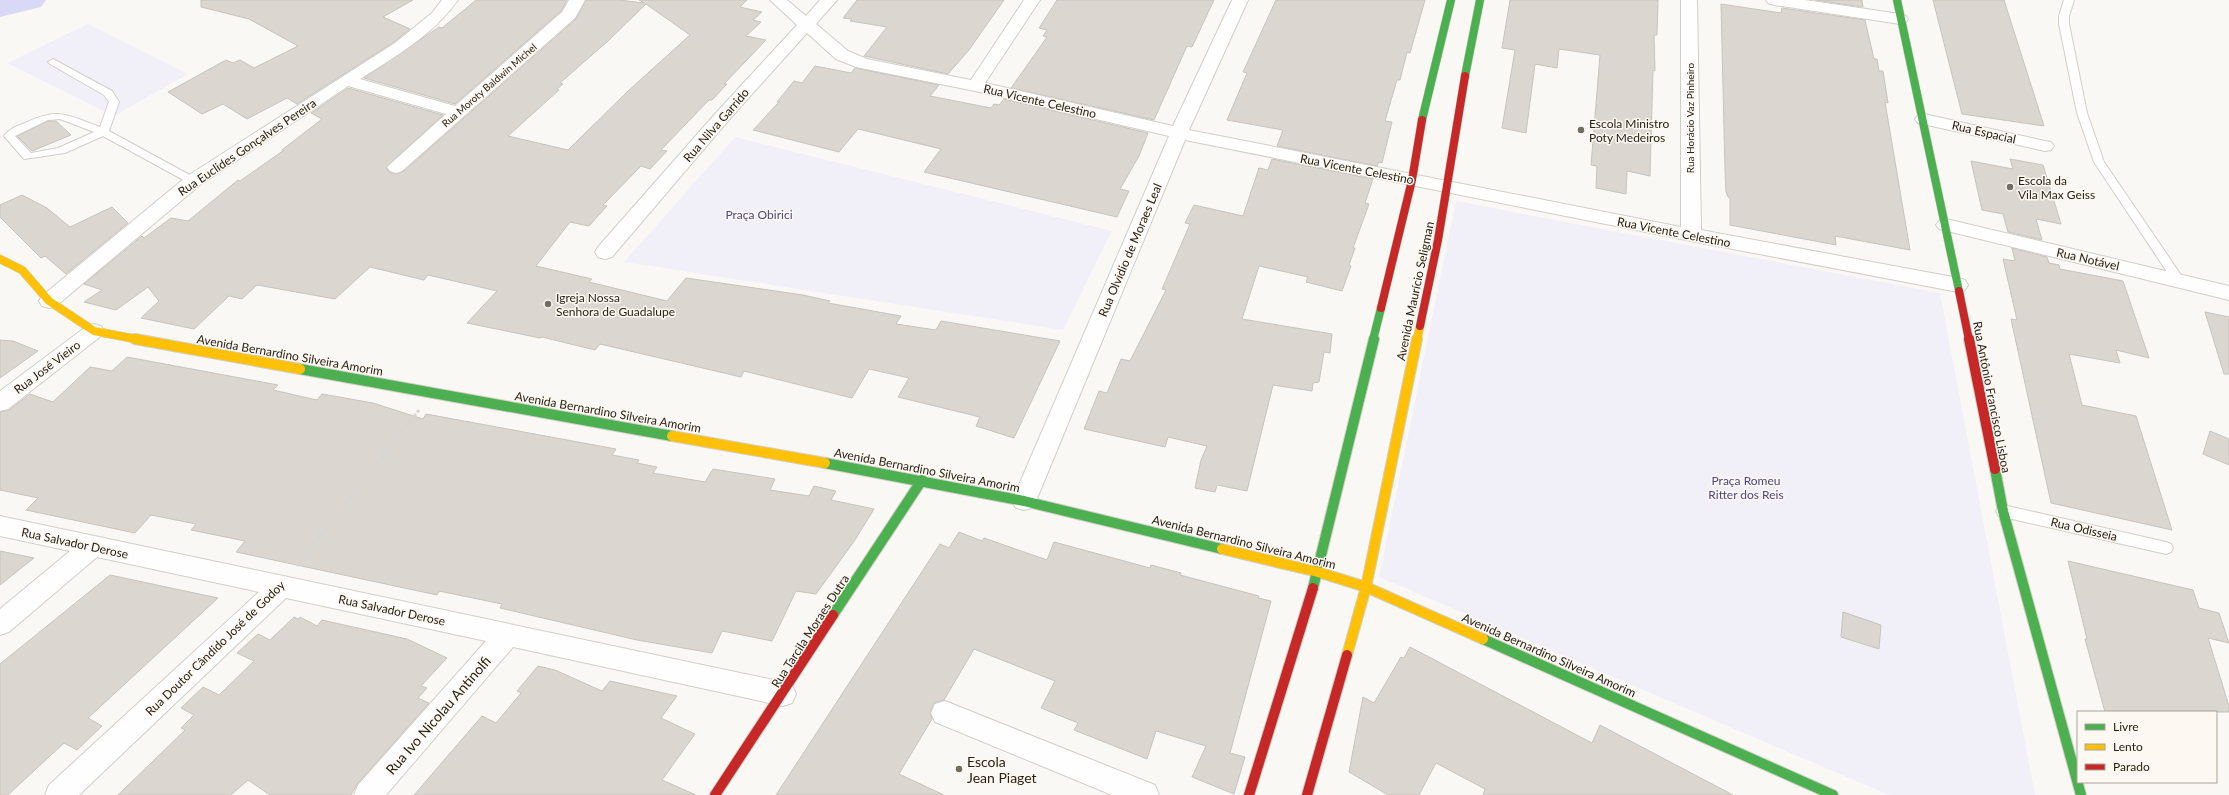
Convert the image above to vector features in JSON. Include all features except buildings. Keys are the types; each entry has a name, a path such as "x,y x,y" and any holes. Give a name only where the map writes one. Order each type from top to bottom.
{"street":[{"name":"Rua Euclides Gonçalves Pereira","path":"48,301 193,181 346,80 401,46 438,16 450,0"},
{"name":"Rua Moroty Baldwin Michel","path":"396,168 569,15 577,0"},
{"name":"Rua Vicente Celestino","path":"778,0 842,55 852,60 975,86 1179,133 1691,235 1958,285"},
{"name":"Rua Nilva Garrido","path":"605,252 721,118 829,0"},
{"path":"975,86 1032,0"},
{"name":"Rua Olvidio de Moraes Leal","path":"1024,501 1179,133 1240,0"},
{"path":"1249,795 1318,572 1412,180 1423,116 1451,0"},
{"name":"Avenida Maurício Seligman","path":"1307,795 1366,587 1448,187 1468,49 1480,0"},
{"name":"Rua Horácio Vaz Pinheiro","path":"1689,0 1691,235"},
{"path":"1774,0 1900,19"},
{"name":"Rua Antônio Francisco Lisboa","path":"1897,0 1946,225 2003,511 2077,780"},
{"path":"346,80 458,112"},
{"name":"Rua Espacial","path":"1924,119 2045,146"},
{"name":"Rua Notável","path":"1946,225 2229,293"},
{"name":"Avenida Bernardino Silveira Amorim","path":"0,259 22,270 48,301 94,331 432,394 922,480 1024,501 1318,572 1366,587 1833,795"},
{"name":"Rua José Vieiro","path":"0,403 94,331"},
{"name":"Rua Tarcila Moraes Dutra","path":"715,795 783,694 922,480"},
{"name":"Rua Salvador Derose","path":"0,526 92,547 783,694"},
{"path":"0,624 92,547"},
{"name":"Rua Doutor Cândido José de Godoy","path":"59,795 281,587"},
{"name":"Rua Ivo Nicolau Antinolfi","path":"368,795 508,635"},
{"path":"945,713 1145,795"},
{"name":"Rua Antônio Francisco Lisboa","path":"2078,783 2081,795"}],"lane":[{"path":"2069,0 2064,16 2064,24 2082,113 2099,162 2179,281"},
{"path":"53,62 108,93 114,102 103,132 61,151 28,157 9,136 14,132 54,115 61,116 103,132 193,181"},
{"name":"Rua Odisseia","path":"2003,511 2166,548"}],"path":[{"name":"Rua Doutor Cândido José de Godoy","path":"281,587 432,394"}],"green space":[{"path":"88,24 188,74 114,116 7,63"},
{"name":"Praça Obirici","path":"735,137 1112,231 1063,330 624,262"},
{"name":"Praça Romeu Ritter dos Reis","path":"1456,201 1940,293 2035,795 1889,795 1379,577"}],"waterway":[{"path":"0,8 30,0"}],"traffic: fast":[{"path":"1422,120 1451,0"},
{"path":"1465,76 1480,0"},
{"path":"1897,0 1959,291"},
{"path":"1313,588 1381,308"},
{"path":"300,369 672,436"},
{"path":"825,463 1024,501 1222,549"},
{"path":"1995,469 2003,511 2077,780"},
{"path":"833,615 922,480"},
{"path":"1483,639 1833,795"},
{"path":"2078,783 2081,795"}],"traffic: slow":[{"path":"0,259 22,270 49,301 94,331 300,369"},
{"path":"1347,655 1366,587 1420,326"},
{"path":"672,436 825,463"},
{"path":"1222,549 1318,572 1366,587 1483,639"}],"traffic: jam":[{"path":"1420,326 1438,240 1465,76"},
{"path":"1381,308 1412,180 1422,120"},
{"path":"1959,291 1995,469"},
{"path":"1249,795 1313,588"},
{"path":"715,795 833,615"},
{"path":"1307,795 1347,655"}],"place":[{"name":"Escola Ministro Poty Medeiros","path":"1581,130"},
{"name":"Escola da Vila Max Geiss","path":"2010,187"},
{"name":"Igreja Nossa Senhora de Guadalupe","path":"548,304"},
{"name":"Escola Jean Piaget","path":"959,769"}]}
